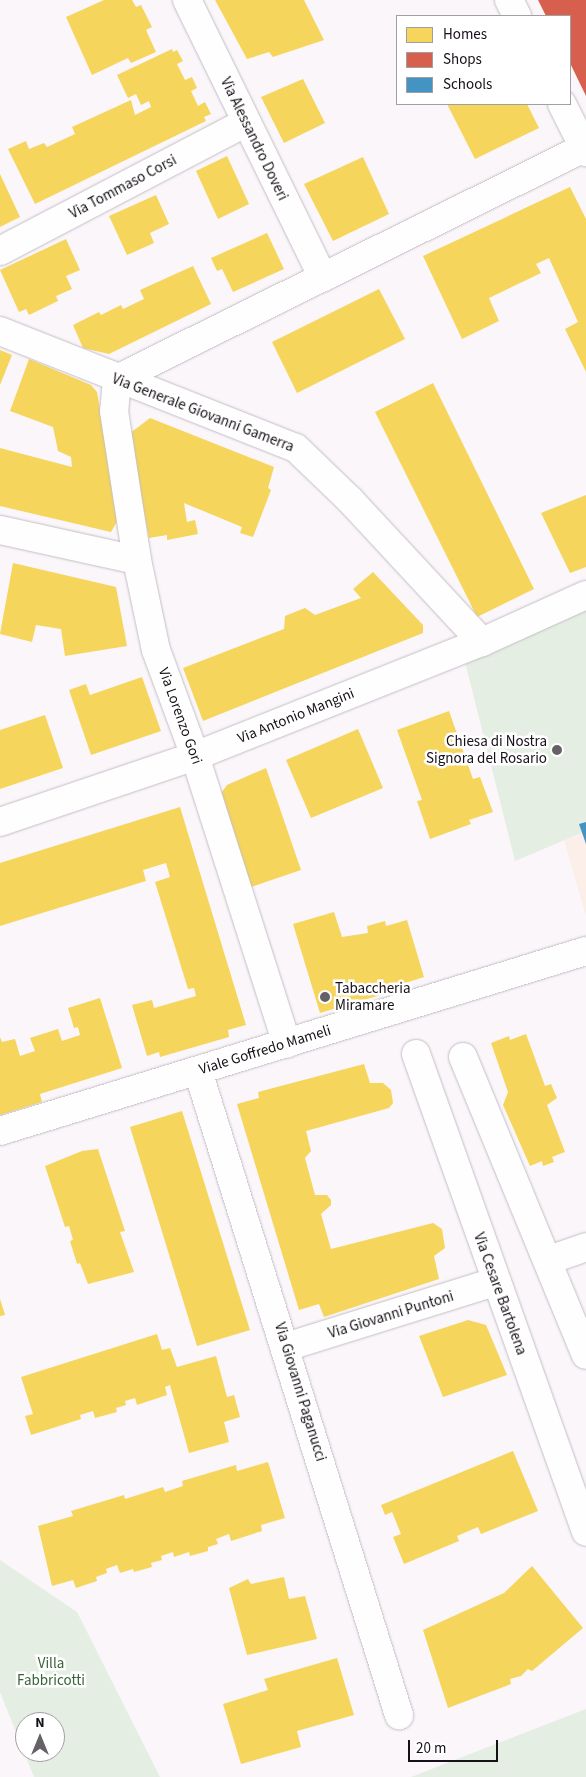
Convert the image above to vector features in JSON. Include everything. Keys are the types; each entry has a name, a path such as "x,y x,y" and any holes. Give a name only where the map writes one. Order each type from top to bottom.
{"street":[{"name":"Via Alessandro Doveri","path":"187,0 323,278"},
{"path":"509,0 516,15"},
{"path":"117,379 585,149 563,105"},
{"name":"Via Tommaso Corsi","path":"0,251 246,123"},
{"name":"Via Generale Giovanni Gamerra","path":"0,331 117,379 296,448 356,507 482,642"},
{"name":"Via Lorenzo Gori","path":"117,379 114,411 137,560 156,650 195,756 287,1044"},
{"path":"0,530 137,560"},
{"name":"Via Antonio Mangini","path":"0,822 195,756 482,642 586,595"},
{"name":"Viale Goffredo Mameli","path":"0,1131 586,951"},
{"name":"Via Cesare Bartolena","path":"416,1054 586,1532"},
{"path":"463,1057 549,1260 586,1355"},
{"name":"Via Giovanni Paganucci","path":"198,1071 286,1347 399,1715"},
{"path":"549,1260 586,1247"},
{"name":"Via Giovanni Puntoni","path":"286,1347 496,1282"}],"shaded area":[{"path":"586,816 586,916 564,840 578,836 574,819"}],"green space":[{"path":"586,595 586,831 515,861 462,650"},
{"name":"Villa Fabbricotti","path":"0,1560 77,1612 160,1777 34,1777 28,1762 65,1762 65,1712 15,1712 15,1730 0,1692"},
{"path":"586,1709 586,1777 411,1777"}],"building: Homes":[{"path":"104,0 132,0 136,7 141,5 152,27 146,30 156,52 131,63 128,58 92,75 66,17"},
{"path":"215,0 304,0 324,40 273,57 269,52 247,59"},
{"path":"172,49 173,52 177,50 183,61 177,64 185,80 192,77 197,88 191,91 198,106 205,102 211,114 204,117 206,121 35,204 8,149 26,141 29,149 44,143 47,147 75,134 72,127 131,100 135,115 151,107 149,101 141,105 136,94 128,98 117,75"},
{"path":"303,79 325,123 284,143 261,97"},
{"path":"448,105 528,105 539,128 475,159"},
{"path":"227,156 249,204 218,219 196,171"},
{"path":"363,157 389,214 333,241 304,184"},
{"path":"0,174 20,217 0,227"},
{"path":"570,187 586,219 586,372 565,329 578,322 549,258 536,264 541,273 489,298 499,321 462,339 423,256"},
{"path":"156,195 169,224 150,233 154,243 127,255 109,216"},
{"path":"267,233 284,269 233,292 222,269 217,271 211,258"},
{"path":"66,239 80,270 66,276 72,289 56,296 58,301 29,315 26,309 19,312 0,270"},
{"path":"193,266 211,304 109,354 83,348 73,325 99,312 101,315 121,305 123,309 144,299 140,290"},
{"path":"379,289 405,339 297,393 272,342"},
{"path":"0,350 12,355 0,385"},
{"path":"29,359 91,385 97,392 119,518 111,532 0,506 0,448 72,467 71,457 58,451 53,427 10,411"},
{"path":"433,383 534,589 477,617 375,412"},
{"path":"150,418 274,467 268,488 271,490 253,537 240,533 242,527 184,503 187,522 195,520 198,534 167,540 167,535 149,538 129,434"},
{"path":"586,495 586,567 570,573 541,513"},
{"path":"13,563 116,587 127,646 65,656 61,629 36,625 32,642 0,634"},
{"path":"373,572 423,625 423,633 203,721 183,668 284,629 285,616 305,608 315,615 361,598 353,589"},
{"path":"142,677 161,731 91,755 69,690 86,684 90,695"},
{"path":"449,711 473,779 480,777 493,812 469,820 471,824 430,839 417,801 422,800 397,730"},
{"path":"45,715 63,768 0,789 0,730"},
{"path":"358,729 383,788 311,818 286,760"},
{"path":"266,768 301,870 248,888 219,796 227,785"},
{"path":"180,807 246,1025 228,1030 229,1037 160,1057 159,1052 147,1056 132,1005 152,1000 154,1008 196,996 194,988 188,989 155,882 170,877 166,863 143,870 146,881 0,926 0,863"},
{"path":"334,912 342,937 368,933 367,926 385,921 386,926 407,920 424,977 402,984 404,988 320,1013 293,924"},
{"path":"100,998 122,1068 40,1094 42,1102 0,1115 0,1037 2,1042 15,1039 20,1056 35,1051 30,1038 58,1029 62,1041 80,1035 78,1027 74,1028 68,1008"},
{"path":"526,1034 545,1086 551,1084 557,1098 547,1105 565,1152 552,1157 554,1162 543,1166 542,1161 530,1166 503,1105 508,1092 491,1043 509,1036 510,1040"},
{"path":"364,1064 370,1083 383,1083 391,1090 393,1103 389,1108 306,1131 311,1151 305,1158 315,1195 327,1195 331,1200 331,1205 321,1214 331,1249 433,1223 442,1229 445,1248 434,1256 439,1279 324,1317 319,1304 299,1310 237,1104 259,1098 258,1092"},
{"path":"182,1111 250,1330 197,1346 130,1127"},
{"path":"98,1149 125,1231 120,1232 134,1272 88,1284 80,1263 77,1264 70,1241 73,1240 69,1226 65,1227 45,1166 82,1151"},
{"path":"0,1299 5,1315 0,1316"},
{"path":"468,1320 486,1325 507,1375 443,1397 419,1336"},
{"path":"157,1334 162,1350 170,1348 177,1367 216,1356 227,1397 234,1395 240,1417 224,1422 229,1442 189,1453 170,1385 165,1387 167,1395 137,1405 135,1398 125,1401 126,1405 116,1408 117,1412 95,1418 93,1411 80,1415 81,1419 31,1435 25,1416 33,1414 21,1377"},
{"path":"513,1451 538,1511 481,1534 478,1527 457,1536 459,1541 404,1564 393,1537 401,1534 392,1512 385,1515 381,1505"},
{"path":"268,1462 285,1518 261,1525 262,1531 231,1541 229,1534 216,1539 218,1544 208,1547 208,1551 190,1556 189,1552 174,1557 173,1552 161,1556 162,1560 151,1563 152,1567 134,1572 133,1569 120,1573 117,1565 106,1569 107,1573 96,1577 97,1581 76,1588 73,1580 52,1586 38,1526 73,1516 71,1511 124,1495 125,1499 163,1487 165,1492 183,1486 182,1481 236,1465 237,1471"},
{"path":"532,1566 583,1628 532,1671 528,1669 521,1676 510,1679 511,1684 448,1708 423,1630 504,1593"},
{"path":"284,1577 289,1599 305,1596 317,1639 247,1655 229,1588 248,1579 251,1584"},
{"path":"337,1658 354,1715 297,1731 301,1747 241,1764 223,1704 268,1690 264,1679"}],"building: Shops":[{"path":"538,0 586,0 586,96 571,65 571,15 546,15"}],"building: Schools":[{"path":"586,822 586,844 579,824"}],"place":[{"name":"Chiesa di Nostra Signora del Rosario","path":"557,750"},
{"name":"Tabaccheria Miramare","path":"325,997"}]}
